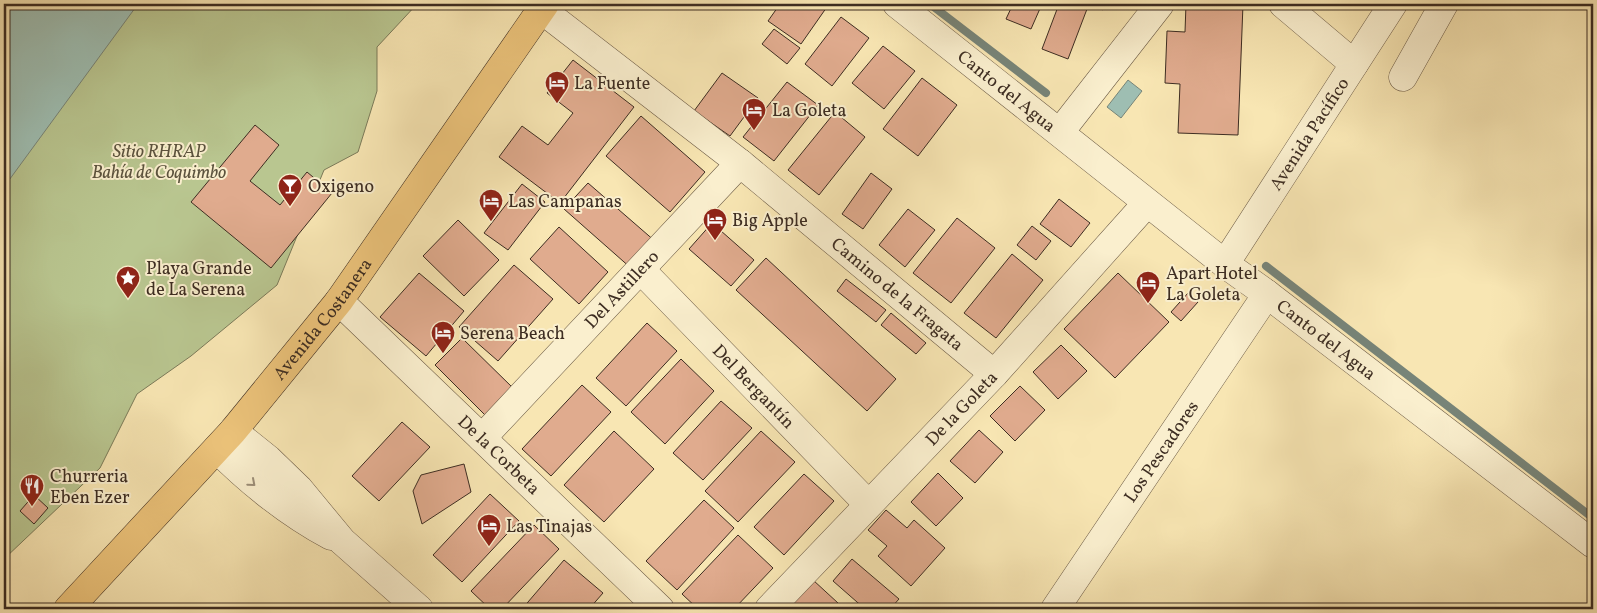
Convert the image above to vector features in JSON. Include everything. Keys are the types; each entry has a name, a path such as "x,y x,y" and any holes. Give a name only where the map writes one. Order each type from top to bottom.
{"main road":[{"name":"Avenida Costanera","path":"68,609 225,440 338,301 543,7"}],"street":[{"name":"Canto del Agua","path":"897,4 1225,264 1267,294 1593,544"},
{"path":"1060,132 1160,4"},
{"path":"1283,4 1354,64"},
{"path":"1403,77 1444,4"},
{"name":"Avenida Pacífico","path":"1225,264 1391,5"},
{"name":"Camino de la Fragata","path":"543,7 740,163 994,374"},
{"name":"Del Astillero","path":"482,438 740,163"},
{"name":"De la Goleta","path":"768,609 994,374 1147,203"},
{"name":"Del Bergantín","path":"641,270 868,504"},
{"name":"Los Pescadores","path":"1055,609 1267,294"},
{"name":"De la Corbeta","path":"338,301 660,609"},
{"path":"225,440 268,459 299,489 342,542 420,609"}],"green space":[{"name":"Sitio RHRAP Bahía de Coquimbo","path":"4,4 417,4 377,47 377,91 358,152 324,170 277,285 191,356 137,394 100,468 4,559"}],"shaded area":[{"path":"4,4 138,4 4,187"},
{"path":"1128,80 1142,91 1121,118 1107,107"}],"building":[{"path":"663,4 674,4 670,9"},
{"path":"780,4 829,4 801,44 768,21"},
{"path":"1013,4 1042,4 1031,29 1006,19"},
{"path":"1059,4 1073,4 1087,9 1068,59 1042,49"},
{"path":"1095,4 1108,4 1103,10"},
{"path":"1186,4 1243,4 1238,135 1178,133 1180,84 1165,83 1167,31 1185,32"},
{"path":"841,17 869,38 832,86 805,64"},
{"path":"774,29 800,48 787,64 762,44"},
{"path":"883,46 915,71 884,109 852,83"},
{"path":"573,60 634,107 560,203 499,157 522,126 548,145 573,113 547,93"},
{"path":"722,73 758,98 730,136 694,111"},
{"path":"922,78 957,105 918,156 883,129"},
{"path":"787,82 818,105 774,161 743,137"},
{"path":"835,112 865,137 819,195 788,170"},
{"path":"641,116 705,172 670,212 606,156"},
{"path":"255,125 279,145 250,181 280,205 307,172 332,193 271,268 191,202"},
{"path":"871,173 892,189 863,229 842,214"},
{"path":"588,183 656,242 632,269 564,209"},
{"path":"522,184 545,202 508,250 484,233"},
{"path":"1059,199 1090,223 1071,247 1040,224"},
{"path":"908,209 935,230 905,267 879,245"},
{"path":"957,218 995,248 951,303 913,273"},
{"path":"458,220 499,260 464,296 423,256"},
{"path":"712,223 754,260 731,286 689,249"},
{"path":"1032,226 1051,241 1036,260 1017,245"},
{"path":"559,227 608,272 579,304 530,259"},
{"path":"1012,254 1043,280 996,338 964,313"},
{"path":"766,258 896,379 867,411 736,290"},
{"path":"514,265 553,299 498,361 459,327"},
{"path":"419,273 464,311 426,356 380,317"},
{"path":"1118,273 1169,322 1115,378 1064,329"},
{"path":"846,279 886,310 876,322 837,291"},
{"path":"1188,293 1198,302 1181,321 1171,312"},
{"path":"891,313 926,343 916,354 881,325"},
{"path":"647,323 677,351 626,406 596,378"},
{"path":"462,338 514,389 486,416 435,365"},
{"path":"1061,345 1087,371 1058,399 1033,372"},
{"path":"681,359 714,391 665,444 631,412"},
{"path":"582,385 611,412 551,476 522,449"},
{"path":"1020,386 1045,410 1015,441 990,416"},
{"path":"721,401 752,428 703,480 673,453"},
{"path":"402,422 430,447 379,501 352,476"},
{"path":"979,430 1003,452 975,483 950,461"},
{"path":"614,431 654,469 604,522 564,485"},
{"path":"761,431 795,462 738,522 705,491"},
{"path":"464,464 471,492 422,524 413,491 421,475"},
{"path":"938,473 963,498 936,526 911,502"},
{"path":"804,474 834,501 784,555 754,527"},
{"path":"490,494 519,521 462,582 433,555"},
{"path":"34,495 48,508 34,524 20,511"},
{"path":"704,500 734,528 677,590 646,561"},
{"path":"886,510 907,528 914,520 945,548 911,586 878,556 887,546 868,530"},
{"path":"534,525 559,549 502,609 490,609 471,591"},
{"path":"738,535 773,568 734,609 698,609 682,594"},
{"path":"852,559 899,599 890,609 865,609 833,581"},
{"path":"564,560 603,593 589,609 522,609"},
{"path":"813,580 838,603 832,609 786,609"}],"waterway":[{"path":"930,4 1046,93"},
{"path":"1266,266 1593,518"}],"place":[{"name":"La Fuente","path":"557,104"},
{"name":"La Goleta","path":"754,131"},
{"name":"Oxigeno","path":"290,207"},
{"name":"Las Campanas","path":"491,222"},
{"name":"Big Apple","path":"715,241"},
{"name":"Playa Grande de La Serena","path":"128,299"},
{"name":"Apart Hotel La Goleta","path":"1148,304"},
{"name":"Serena Beach","path":"443,354"},
{"name":"Churreria Eben Ezer","path":"32,507"},
{"name":"Las Tinajas","path":"489,547"}]}
